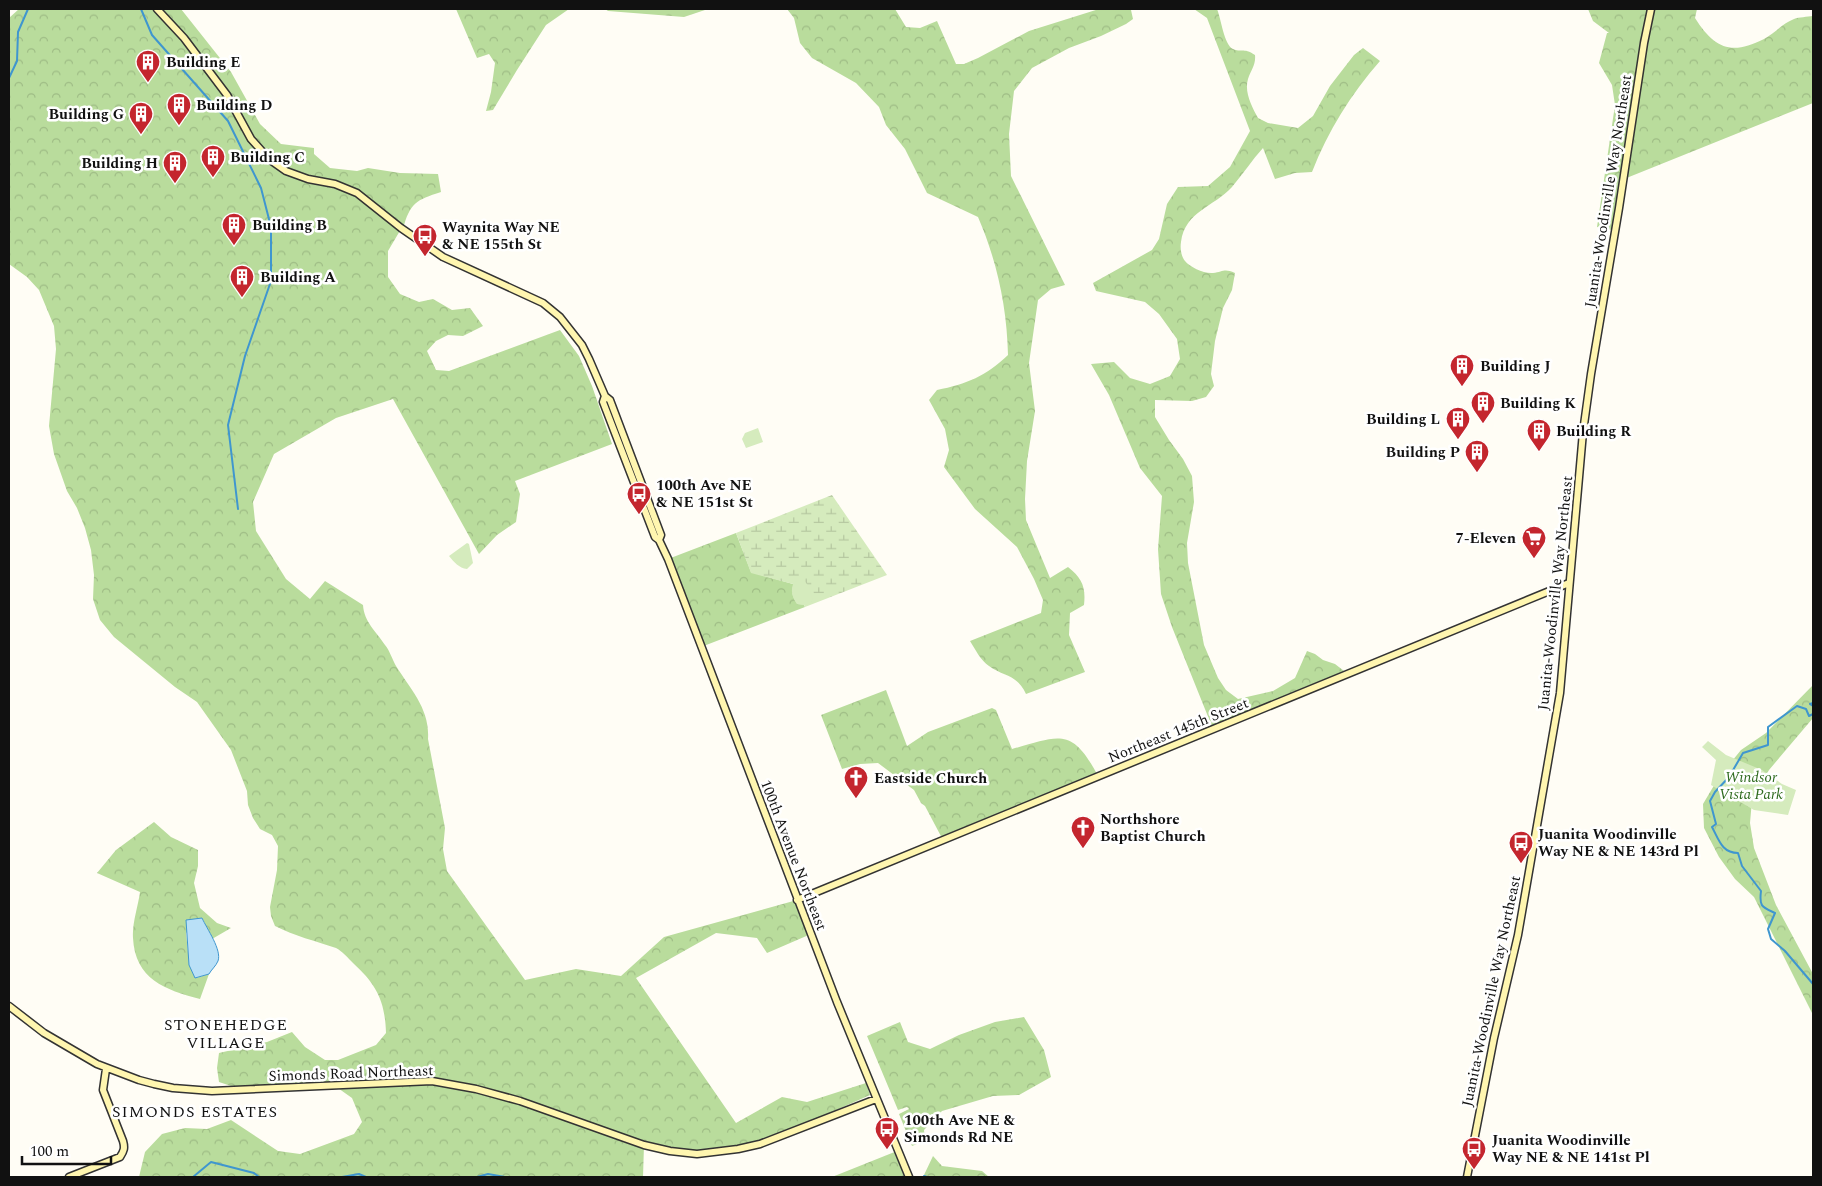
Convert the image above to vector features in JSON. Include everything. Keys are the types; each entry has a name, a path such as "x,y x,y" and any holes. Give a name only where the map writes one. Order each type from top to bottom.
{"main road":[{"name":"100th Avenue Northeast","path":"157,9 184,38 227,95 251,139 269,159 286,171 308,179 335,184 357,194 443,257 542,303 560,317 582,345 604,396 603,402 655,537 659,540 797,900 909,1177"},
{"name":"Juanita-Woodinville Way Northeast","path":"1466,1177 1494,1038 1518,935 1560,693 1583,432 1644,43 1651,9"},
{"name":"Northeast 145th Street","path":"797,900 1569,584"},
{"name":"Simonds Road Northeast","path":"9,1006 44,1033 106,1069 154,1084 201,1090 432,1081 520,1101 644,1145 670,1151 697,1154 738,1150 760,1144 876,1099"},
{"path":"68,1177 120,1157 125,1147 103,1090 106,1069"}],"green space":[{"path":"19,9 181,9 231,72 260,124 281,144 314,148 314,154 330,168 357,171 368,168 400,173 438,174 441,192 420,200 415,204 408,213 403,229 401,229 388,251 388,277 400,294 419,302 433,299 452,310 470,308 483,326 463,336 448,335 436,341 427,351 436,370 449,371 560,330 579,356 592,386 612,444 515,481 520,494 516,522 497,535 479,554 393,399 336,418 274,454 253,502 256,531 286,579 310,599 325,581 363,605 368,621 418,700 426,718 428,739 445,828 443,849 447,871 525,980 576,969 621,976 664,937 797,900 811,934 767,953 757,938 716,933 636,978 736,1123 782,1097 807,1102 866,1083 870,1095 760,1144 697,1154 644,1145 643,1177 139,1177 145,1152 162,1134 185,1128 207,1129 231,1120 278,1151 300,1154 354,1134 362,1122 352,1098 335,1086 240,1089 219,1082 217,1068 219,1053 267,1042 292,1032 305,1047 325,1060 338,1060 376,1045 386,1033 384,1012 374,986 343,953 336,948 298,936 275,926 270,907 277,870 278,846 272,835 260,829 253,818 248,805 247,791 231,750 197,702 175,687 114,637 100,620 93,599 94,575 91,550 85,528 77,508 67,491 54,454 49,426 56,349 54,326 39,290 27,277 9,264 9,18"},
{"path":"456,9 569,9 546,25 493,110 486,111 495,63 489,54 477,58"},
{"path":"605,9 708,9 684,17 608,11"},
{"path":"787,9 895,9 906,27 920,28 937,21 956,64 964,64 978,58 1029,31 1099,9 1131,10 1133,19 1126,24 1069,48 1032,68 1014,91 1009,134 1011,176 1065,285 1051,289 1038,300 1029,363 1035,411 1027,461 1026,520 1050,578 1068,567 1077,575 1084,588 1084,605 1070,613 1069,635 1085,672 1026,694 1014,679 986,664 970,641 1041,613 1043,600 1017,547 975,509 944,467 949,450 945,429 929,400 937,390 958,385 984,374 1008,355 1006,319 996,267 978,217 927,193 905,149 886,125 879,107 856,83 812,58 800,43 794,18"},
{"path":"1194,9 1217,9 1230,47 1236,50 1248,51 1255,55 1247,89 1251,104 1258,118 1268,123 1298,128 1313,116 1330,86 1354,55 1363,48 1380,61 1359,86 1341,114 1325,142 1312,172 1295,173 1275,179 1263,148 1225,194 1194,216 1188,223 1181,242 1185,261 1198,270 1213,273 1226,271 1235,273 1232,290 1223,308 1215,341 1211,374 1214,386 1206,397 1192,401 1155,400 1155,417 1192,476 1194,502 1187,543 1188,563 1204,645 1218,678 1226,690 1238,699 1273,691 1295,678 1307,651 1335,664 1348,674 1213,729 1172,627 1161,594 1158,549 1162,496 1140,468 1109,395 1091,364 1114,362 1130,378 1150,384 1170,376 1180,359 1177,339 1159,314 1145,302 1096,291 1093,283 1152,250 1159,239 1167,204 1178,187 1208,186 1230,167 1250,131 1207,18"},
{"path":"1588,9 1697,9 1695,18 1709,36 1724,46 1733,48 1742,47 1764,39 1794,19 1813,16 1813,103 1624,179 1619,208 1612,230 1597,227 1615,105 1612,85 1599,63 1607,33 1609,33 1593,21"},
{"path":"758,428 763,442 746,448 742,439 745,433"},
{"path":"832,495 887,575 805,607 804,605 797,604 794,599 792,592 793,584 751,573 736,533"},
{"path":"736,533 751,572 793,584 805,607 701,647 668,559"},
{"path":"467,543 469,544 473,563 467,569 459,566 449,556"},
{"path":"798,580 804,580 809,587 813,601 805,605 797,604 792,594 793,585"},
{"path":"1813,685 1813,718 1769,770 1752,800 1750,823 1754,848 1776,905 1813,974 1813,1015 1754,897 1735,879 1719,857 1704,828 1703,804 1719,777 1741,750 1766,733"},
{"path":"886,690 907,746 928,732 992,708 996,710 1012,749 1042,741 1063,739 1072,742 1080,749 1098,776 943,840 914,790 878,763 860,764 842,769 821,715"},
{"name":"Windsor Vista Park","path":"1708,741 1726,755 1762,770 1782,784 1796,790 1788,815 1754,810 1711,785 1716,760 1702,747"},
{"path":"154,822 171,837 198,850 198,866 194,883 200,908 217,923 231,928 212,939 202,918 186,933 188,952 196,978 209,974 200,999 164,987 146,973 139,964 133,938 134,921 140,892 97,873 116,850"},
{"path":"1024,1017 1044,1050 1051,1077 1019,1095 993,1096 942,1111 924,1130 925,1141 912,1146 899,1114 909,1109 907,1107 898,1110 867,1036 900,1022 908,1042 930,1049 959,1035 995,1022"},
{"path":"897,1151 909,1177 832,1177"},
{"path":"933,1156 942,1166 982,1171 989,1177 925,1177 924,1175"}],"water":[{"path":"202,918 216,945 219,956 217,963 209,974 195,978 189,965 186,920"}],"waterway":[{"path":"9,78 17,61 18,32 28,9"},
{"path":"141,9 152,35 228,121 261,188 271,227 271,281 245,356 228,425 238,509"},
{"path":"1813,703 1810,704 1813,706"},
{"path":"1813,714 1809,716 1806,709 1797,706 1768,727 1768,745 1743,753 1729,777 1715,792 1710,801 1716,824 1712,827 1719,841 1728,851 1738,853 1742,866 1761,891 1762,906 1775,913 1768,929 1771,939 1785,951 1813,984"},
{"path":"193,1177 211,1162 254,1173 259,1177"},
{"path":"342,1177 359,1174 366,1177"},
{"path":"477,1177 488,1174 505,1177"}],"place":[{"name":"Building E","path":"148,83"},
{"name":"Building D","path":"179,126"},
{"name":"Building G","path":"141,135"},
{"name":"Building C","path":"213,178"},
{"name":"Building H","path":"175,184"},
{"name":"Building B","path":"234,246"},
{"name":"Waynita Way NE & NE 155th St","path":"425,257"},
{"name":"Building A","path":"242,298"},
{"name":"Building J","path":"1462,387"},
{"name":"Building K","path":"1483,424"},
{"name":"Building L","path":"1458,440"},
{"name":"Building R","path":"1539,452"},
{"name":"Building P","path":"1477,473"},
{"name":"100th Ave NE & NE 151st St","path":"639,515"},
{"name":"7-Eleven","path":"1534,559"},
{"name":"Eastside Church","path":"856,799"},
{"name":"Northshore Baptist Church","path":"1083,849"},
{"name":"Juanita Woodinville Way NE & NE 143rd Pl","path":"1521,864"},
{"name":"100th Ave NE & Simonds Rd NE","path":"887,1150"},
{"name":"Juanita Woodinville Way NE & NE 141st Pl","path":"1474,1170"}],"district":[{"name":"STONEHEDGE VILLAGE","path":"226,1033"},
{"name":"SIMONDS ESTATES","path":"195,1111"}]}
